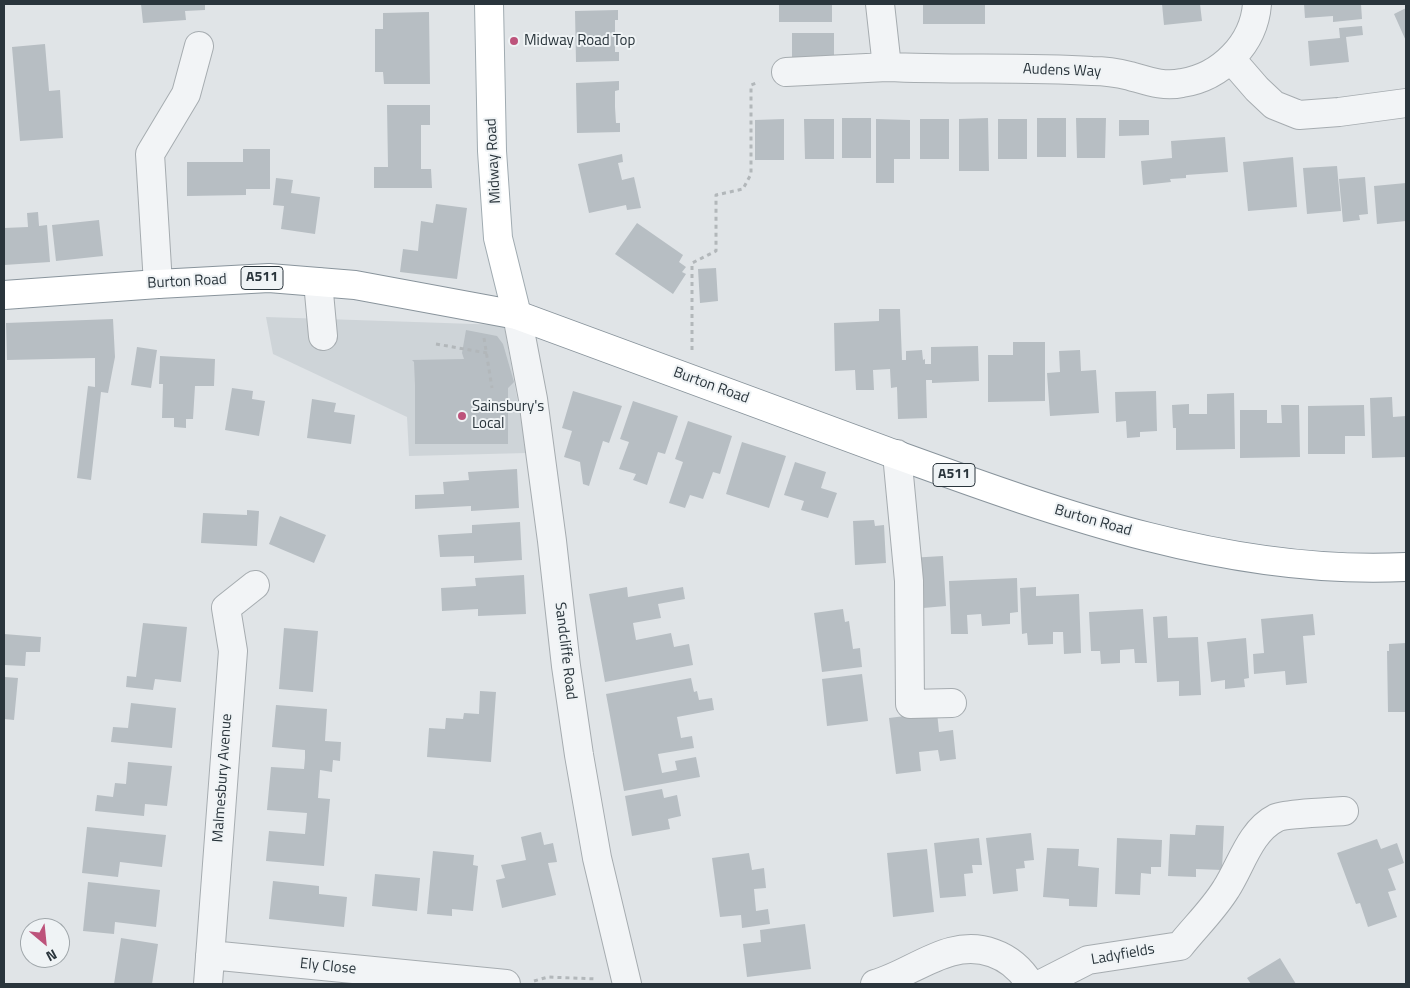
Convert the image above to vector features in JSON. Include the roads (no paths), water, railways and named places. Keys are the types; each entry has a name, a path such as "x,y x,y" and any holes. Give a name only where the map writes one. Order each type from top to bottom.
{"main road":[{"name":"Midway Road","path":"489,4 492,150 498,238 517,315"},
{"name":"Burton Road","path":"4,295 270,278 355,285 517,315 1022,500 1105,526 1175,543 1259,559 1323,566 1406,567"}],"street":[{"path":"880,4 887,67"},
{"name":"Audens Way","path":"786,72 887,67 1094,71 1128,76 1157,84 1182,83 1205,75 1231,59 1246,40 1256,15 1257,4"},
{"path":"158,284 150,154 186,94 199,46"},
{"path":"1231,59 1274,106 1299,115 1406,103"},
{"path":"318,282 323,336"},
{"name":"Sandcliffe Road","path":"517,315 533,399 579,755 596,858 626,982"},
{"path":"896,454 909,581 910,704 952,703"},
{"name":"Malmesbury Avenue","path":"208,984 233,651 226,608 255,585"},
{"name":"Ladyfields","path":"1041,984 1088,960 1180,946 1226,889 1258,832 1277,817 1344,812"},
{"path":"875,984 890,980 938,955 960,949 984,950 1005,957 1023,972 1030,984"},
{"name":"Ely Close","path":"210,955 506,984"}],"place":[{"name":"Midway Road Top","path":"514,41"},
{"name":"Sainsbury's Local","path":"462,416"}]}
